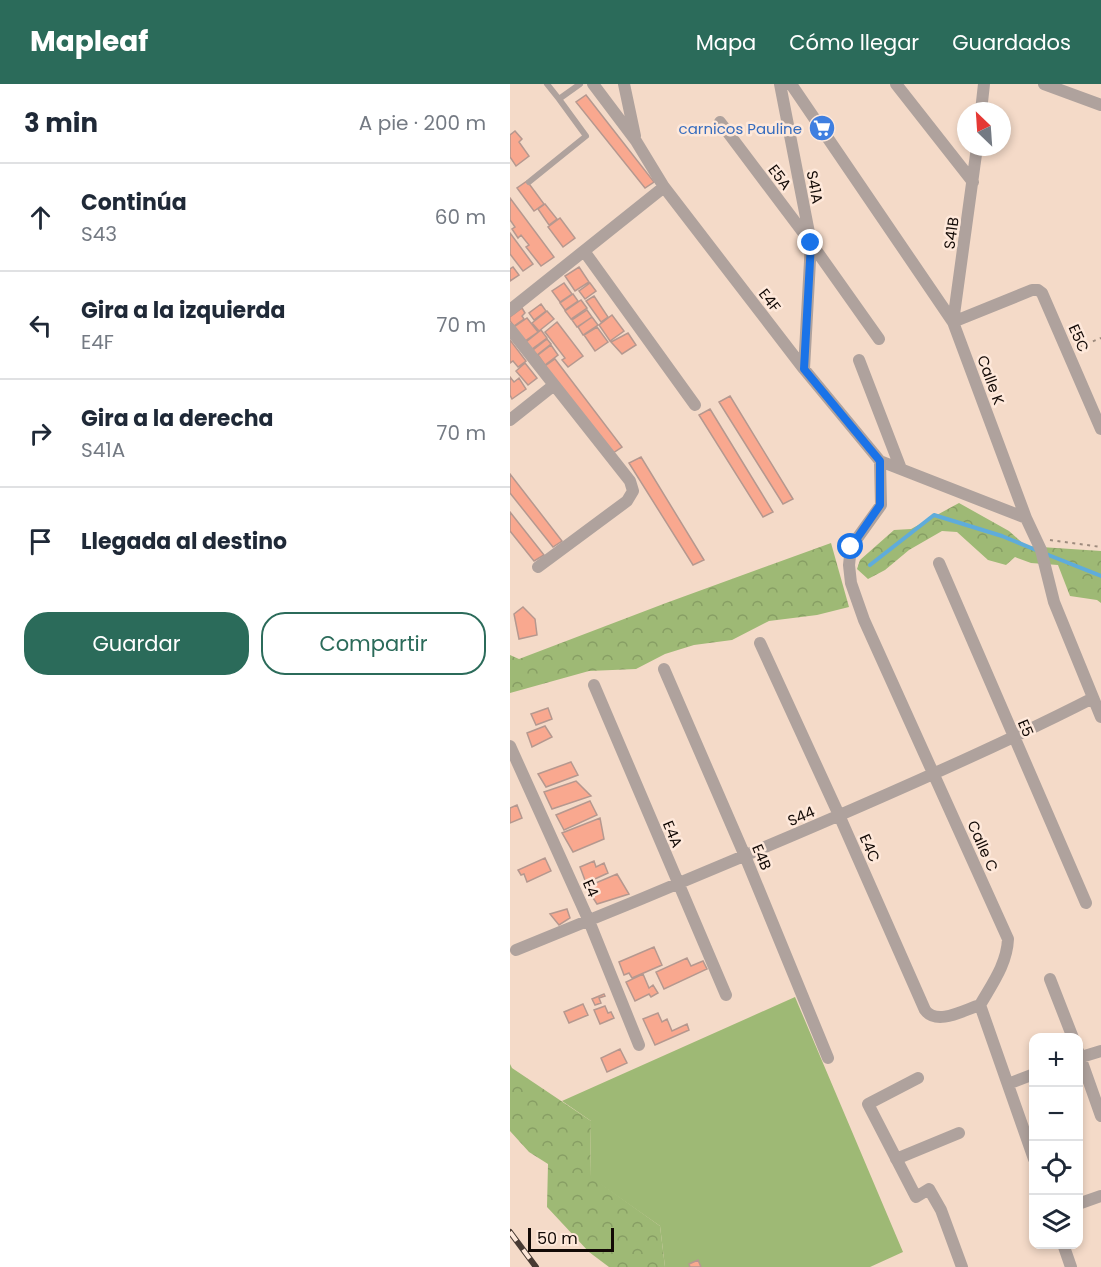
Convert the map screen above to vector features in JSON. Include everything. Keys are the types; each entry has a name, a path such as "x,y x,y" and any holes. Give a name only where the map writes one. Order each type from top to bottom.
{"street":[{"name":"E4F","path":"593,84 636,141 664,187 804,369 880,461"},
{"path":"624,84 636,141"},
{"name":"S41A","path":"780,84 811,243 804,369"},
{"name":"Calle K","path":"791,84 953,322 1026,518 1041,550 1054,602 1101,717"},
{"path":"896,84 973,182"},
{"path":"982,102 984,84"},
{"path":"1044,84 1101,105"},
{"name":"E5A","path":"720,122 811,243 879,339"},
{"name":"S41B","path":"953,322 976,156"},
{"path":"510,310 664,187"},
{"path":"584,251 695,405"},
{"name":"E5C","path":"953,322 1032,290 1038,290 1042,293 1069,351 1101,429"},
{"path":"510,330 630,481 633,490 627,501 538,567"},
{"path":"859,360 902,469"},
{"path":"510,420 554,385"},
{"path":"880,461 1026,518"},
{"name":"Calle C","path":"880,461 880,505 851,547 849,565 851,584 864,620 1008,939 1008,951 1004,964 980,1005"},
{"name":"E5","path":"939,563 1086,903"},
{"name":"E4C","path":"760,643 925,1010 930,1017 938,1018 980,1005"},
{"name":"E4B","path":"664,669 745,856 828,1058"},
{"name":"E4A","path":"594,685 726,995"},
{"name":"S44","path":"516,950 745,856 934,774 1014,738 1093,698"},
{"name":"E4","path":"510,746 589,921 639,1045"},
{"path":"1050,979 1071,1033"},
{"path":"980,1005 1029,1145"},
{"path":"1083,1054 1101,1051"},
{"path":"1083,1066 1101,1116"},
{"path":"1008,1084 1029,1076"},
{"path":"918,1078 868,1104 916,1197 929,1189 940,1210 962,1267"},
{"path":"896,1159 959,1133"},
{"path":"1083,1202 1101,1196"},
{"path":"1064,1249 1071,1267"}],"lane":[{"path":"528,182 586,136 547,84"},
{"path":"559,99 580,84"}],"path":[{"path":"1069,351 1101,338"},
{"path":"1035,538 1101,547"}],"green space":[{"path":"959,503 1009,531 1026,546 1101,551 1101,603 1097,600 1070,596 1058,565 1031,563 1015,557 1006,565 988,560 957,532 942,531 909,550 885,570 868,579 857,569 860,560 894,530 911,529"},
{"path":"831,543 849,607 817,615 769,621 732,640 694,645 665,654 636,669 589,671 510,693 510,655 519,659"},
{"path":"795,997 903,1252 870,1267 665,1267 660,1226 590,1177 591,1121 562,1101"},
{"path":"510,1064 512,1068 591,1121 590,1176 660,1226 665,1267 609,1267 589,1252 547,1207 548,1164 529,1152 510,1131"}],"building":[{"path":"586,95 654,182 645,188 576,102"},
{"path":"515,131 522,139 519,142 529,156 516,166 510,157 510,135"},
{"path":"527,181 544,204 534,211 517,188"},
{"path":"510,198 554,257 541,266 526,247 529,245 521,235 518,238 512,229 515,227 510,220"},
{"path":"545,204 557,219 549,225 538,209"},
{"path":"560,218 575,238 563,247 548,227"},
{"path":"510,233 533,264 523,271 510,254"},
{"path":"513,267 519,275 510,281 510,269"},
{"path":"579,267 589,282 575,291 565,276"},
{"path":"564,283 572,294 560,302 552,291"},
{"path":"590,283 596,291 585,299 579,291"},
{"path":"573,294 578,301 565,310 560,303"},
{"path":"594,296 608,317 601,322 586,301"},
{"path":"581,300 587,308 571,319 565,311"},
{"path":"541,304 546,311 534,320 529,313"},
{"path":"522,308 525,313 522,316 524,319 514,326 510,317"},
{"path":"587,310 592,317 577,327 572,320"},
{"path":"547,311 554,319 539,331 532,323"},
{"path":"612,315 624,331 610,341 599,325"},
{"path":"592,317 598,325 583,335 578,327"},
{"path":"527,318 538,332 525,341 514,327"},
{"path":"557,322 583,356 568,367 562,360 565,358 545,332"},
{"path":"597,327 608,342 595,351 584,335"},
{"path":"541,330 547,338 532,349 526,342"},
{"path":"628,333 636,345 622,354 611,342"},
{"path":"547,339 551,344 537,355 533,350"},
{"path":"510,340 526,361 518,367 513,361 510,363"},
{"path":"551,345 558,355 545,365 538,355"},
{"path":"555,359 622,447 613,453 545,366"},
{"path":"525,363 537,378 528,385 516,371"},
{"path":"510,377 514,382 519,378 526,389 512,399 510,395"},
{"path":"730,396 793,499 783,504 719,402"},
{"path":"710,409 773,512 763,517 699,415"},
{"path":"641,457 704,560 693,565 629,463"},
{"path":"510,474 562,541 553,547 510,493"},
{"path":"510,512 544,555 534,561 510,531"},
{"path":"523,607 535,619 537,635 519,639 514,614"},
{"path":"548,708 552,719 536,725 531,714"},
{"path":"545,726 552,737 532,747 527,733"},
{"path":"571,762 578,775 546,787 538,774"},
{"path":"576,781 591,796 552,809 544,792"},
{"path":"590,801 597,815 564,830 556,815"},
{"path":"517,805 522,818 510,823 510,808"},
{"path":"600,818 604,839 573,852 562,833"},
{"path":"545,858 551,871 527,882 524,874 521,875 518,870"},
{"path":"594,861 596,867 604,863 608,873 586,883 580,867"},
{"path":"617,874 629,894 597,904 586,887"},
{"path":"567,909 570,918 559,925 550,914"},
{"path":"654,947 662,965 632,978 629,973 624,975 619,962"},
{"path":"687,958 691,966 703,961 707,969 664,989 656,972"},
{"path":"643,974 649,988 653,985 658,993 651,997 649,994 635,1001 626,982"},
{"path":"604,994 605,996 599,998 601,1003 595,1005 592,999"},
{"path":"583,1004 588,1015 569,1023 564,1012"},
{"path":"605,1006 614,1018 600,1024 594,1010"},
{"path":"658,1013 662,1022 667,1019 672,1031 687,1024 689,1030 655,1045 643,1019"},
{"path":"620,1049 627,1063 607,1072 601,1058"},
{"path":"698,1260 701,1267 690,1267 689,1264"}],"waterway":[{"path":"870,565 934,515 1002,536 1036,550"},
{"path":"1046,554 1101,576"}],"railway":[{"path":"510,1232 536,1267"}],"place":[{"name":"carnicos Pauline","path":"822,128"}],"route":[{"path":"811,243 804,369 880,461 880,505 851,547"}]}
